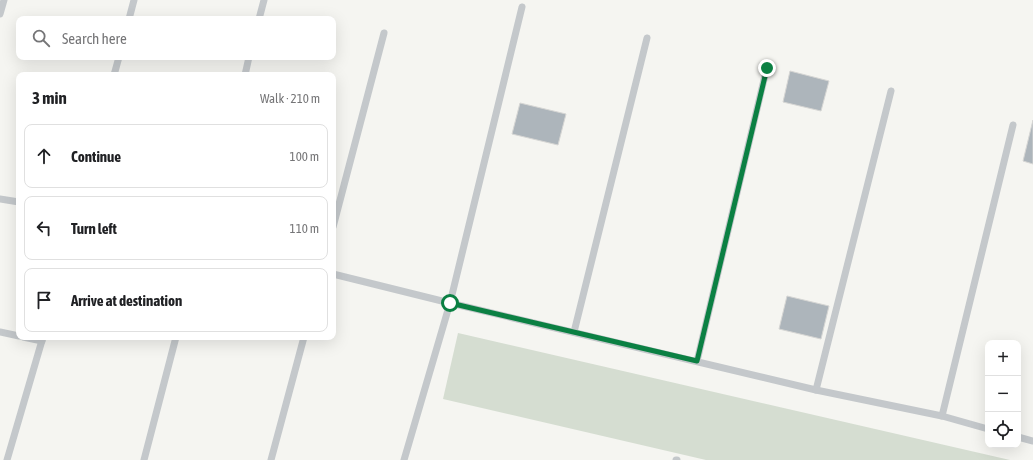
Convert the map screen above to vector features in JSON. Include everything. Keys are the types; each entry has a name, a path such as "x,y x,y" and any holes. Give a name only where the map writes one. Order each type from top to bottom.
{"lane":[{"path":"0,14 4,0"},
{"path":"130,16 134,0"},
{"path":"260,16 264,0"},
{"path":"404,460 450,303 522,7"},
{"path":"336,216 384,33"},
{"path":"574,332 647,38"},
{"path":"115,72 117,60"},
{"path":"246,72 248,60"},
{"path":"697,361 767,68"},
{"path":"816,390 891,91"},
{"path":"942,416 1013,125"},
{"path":"0,199 16,202"},
{"path":"336,275 816,390 942,416 985,428"},
{"path":"0,332 16,335"},
{"path":"0,456 7,459 43,340"},
{"path":"144,460 175,340"},
{"path":"270,460 303,340"},
{"path":"1021,438 1033,441"}],"shaded area":[{"path":"458,333 1010,460 706,460 443,399"}],"building":[{"path":"790,71 829,81 821,111 783,102"},
{"path":"520,103 566,114 558,145 512,134"},
{"path":"1033,120 1033,164 1023,161"},
{"path":"787,296 829,306 821,339 779,329"}],"route":[{"path":"450,303 697,361 767,68"}]}
